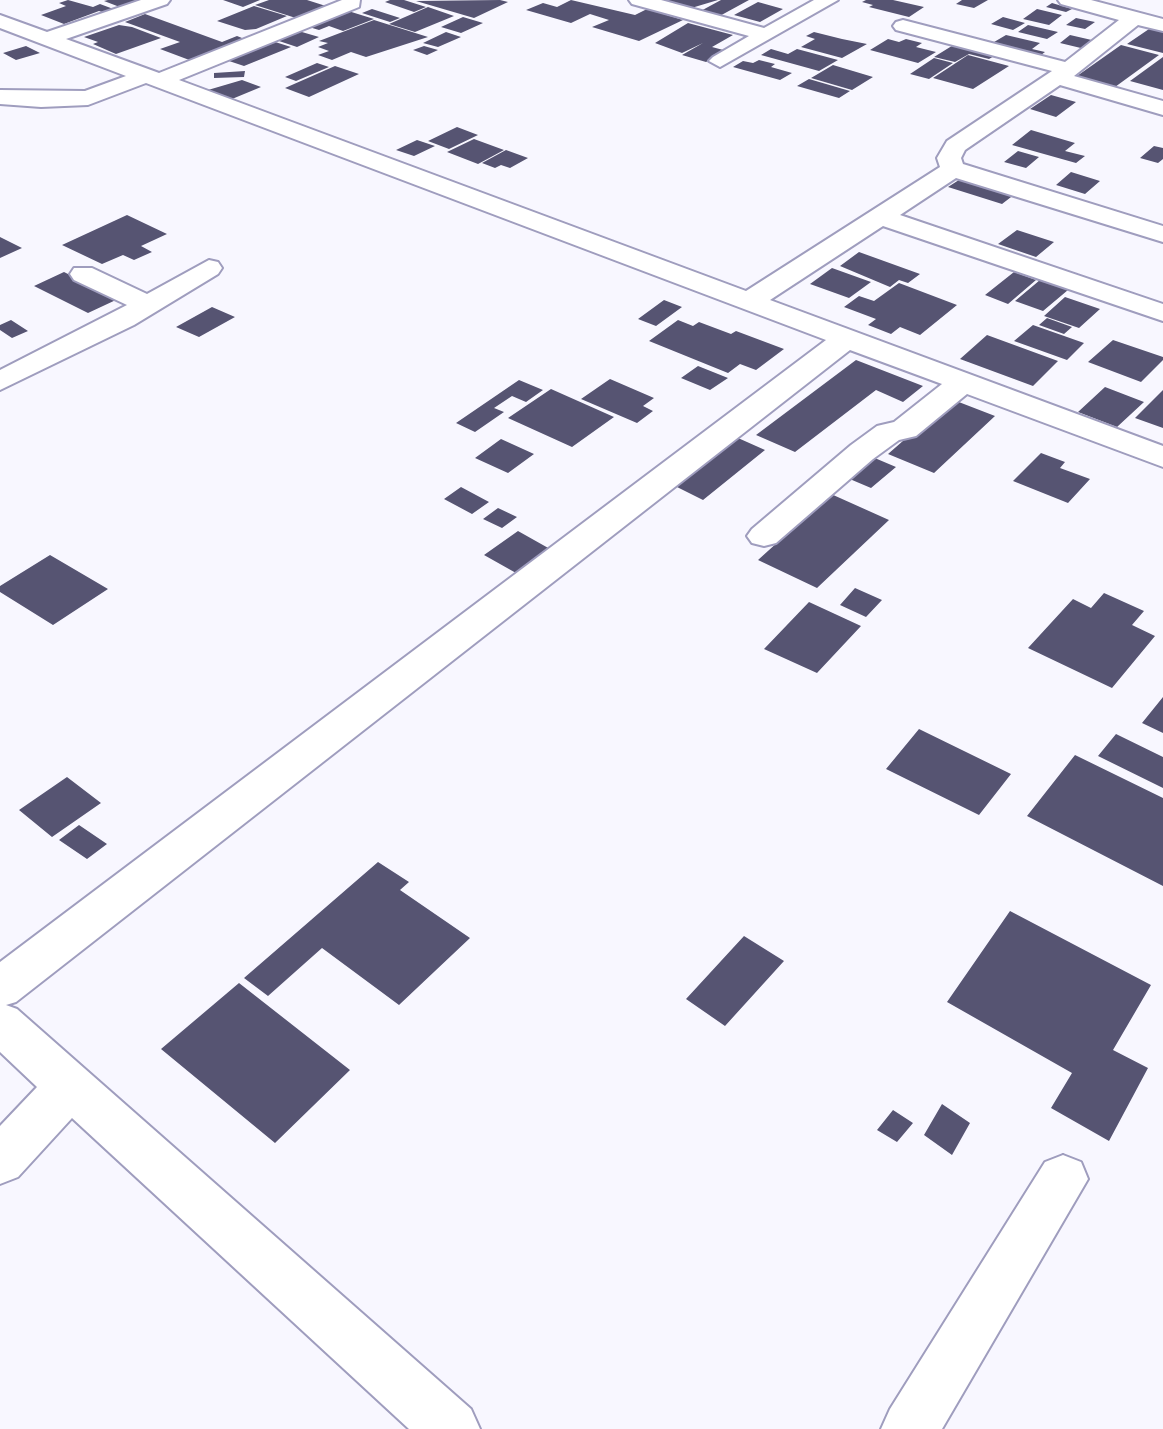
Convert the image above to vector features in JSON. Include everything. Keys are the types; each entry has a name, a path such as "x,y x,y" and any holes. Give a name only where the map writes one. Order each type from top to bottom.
{"street":[{"path":"48,38 160,0"},
{"path":"639,0 764,34"},
{"path":"720,61 828,0"},
{"path":"1068,0 1163,25"},
{"path":"0,97 41,100 88,97 155,78 352,3"},
{"path":"953,169 949,158 955,146 1062,73 1134,18"},
{"path":"0,21 1163,457"},
{"path":"903,26 1062,73 1163,108"},
{"path":"748,302 953,169"},
{"path":"953,169 1163,234"},
{"path":"882,217 1163,313"},
{"path":"0,381 148,304 209,268"},
{"path":"83,274 148,304"},
{"path":"0,988 847,338"},
{"path":"764,536 862,452 888,433 905,429 962,383"},
{"path":"0,1023 451,1429"},
{"path":"0,1161 70,1086"},
{"path":"911,1429 1063,1179"}],"building":[{"path":"68,0 93,7 100,4 116,10 105,13 99,11 64,24 41,15 66,6 59,3"},
{"path":"223,0 260,0 243,7"},
{"path":"269,0 307,0 329,7 299,19 255,5"},
{"path":"404,0 426,7 414,12 385,2"},
{"path":"571,0 635,15 647,9 683,20 639,41 592,27 609,20 590,14 571,23 526,10 543,3 557,7"},
{"path":"669,0 718,0 688,9 664,3"},
{"path":"721,0 749,0 716,18 697,13"},
{"path":"893,0 924,7 909,17 869,7 873,5 862,2"},
{"path":"962,0 988,0 974,8 956,4"},
{"path":"104,1 143,2 125,9"},
{"path":"416,1 508,2 474,18"},
{"path":"758,2 783,9 760,22 734,15"},
{"path":"1052,3 1072,9 1066,12 1046,7"},
{"path":"254,6 287,16 256,29 245,30 217,21"},
{"path":"428,7 454,16 415,32 389,24"},
{"path":"372,9 400,18 390,22 362,13"},
{"path":"1037,9 1062,15 1049,25 1023,19"},
{"path":"345,10 374,19 343,31 329,26 319,30 309,27"},
{"path":"145,14 222,42 237,36 247,40 192,61 160,49 180,42 125,22"},
{"path":"463,17 483,23 461,33 441,27"},
{"path":"1003,17 1025,23 1013,30 991,24"},
{"path":"1076,18 1095,22 1085,29 1066,25"},
{"path":"374,20 428,37 366,57 351,52 332,60 318,55 329,51 318,47 328,43 319,41"},
{"path":"688,23 733,35 712,47 727,51 706,62 682,55 703,43 682,53 655,43"},
{"path":"119,25 161,38 116,54 93,44 98,42 84,37"},
{"path":"1028,25 1058,32 1047,39 1018,32"},
{"path":"1149,29 1163,32 1163,53 1127,44"},
{"path":"295,30 319,37 297,47 273,39"},
{"path":"446,32 461,37 438,47 423,43"},
{"path":"814,32 867,44 842,58 801,47 815,39 806,36"},
{"path":"1006,35 1040,43 1032,49 1045,52 1037,58 989,45"},
{"path":"1070,35 1096,41 1085,49 1060,43"},
{"path":"888,39 899,42 906,39 922,43 916,47 936,52 918,63 870,50"},
{"path":"272,41 291,47 244,66 226,60"},
{"path":"955,44 996,55 989,59 969,54 955,62 934,57"},
{"path":"1121,45 1159,55 1115,87 1077,76"},
{"path":"26,46 40,53 16,60 3,53"},
{"path":"424,46 438,50 427,55 413,50"},
{"path":"771,49 788,54 797,49 838,60 819,71 761,55"},
{"path":"968,55 1009,66 973,89 933,78"},
{"path":"1163,57 1163,90 1130,81"},
{"path":"934,58 953,63 929,79 910,74"},
{"path":"759,60 775,64 771,67 792,73 780,80 733,67 743,61 753,63"},
{"path":"317,63 329,67 296,81 285,77"},
{"path":"833,65 873,77 852,90 811,78"},
{"path":"335,66 359,74 309,97 285,88"},
{"path":"245,71 244,77 214,78 214,73"},
{"path":"809,79 850,91 839,98 797,86"},
{"path":"242,80 261,87 232,99 208,90"},
{"path":"1051,95 1076,102 1056,117 1030,109"},
{"path":"457,127 478,135 449,149 428,141"},
{"path":"1031,130 1075,143 1065,151 1085,156 1076,163 1012,145"},
{"path":"474,139 504,150 478,164 447,152"},
{"path":"417,140 435,146 414,156 396,150"},
{"path":"1154,146 1163,148 1163,159 1158,163 1140,158"},
{"path":"506,150 528,158 510,168 501,165 495,168 482,163"},
{"path":"1018,151 1039,157 1026,168 1004,162"},
{"path":"1071,172 1100,181 1085,194 1056,185"},
{"path":"962,178 1015,194 1002,204 948,187"},
{"path":"127,215 167,234 141,246 152,252 134,260 123,255 102,264 62,245"},
{"path":"1017,230 1054,242 1036,257 998,244"},
{"path":"0,237 22,248 0,258"},
{"path":"859,252 920,274 908,283 899,280 890,287 840,266"},
{"path":"832,268 871,282 849,298 810,284"},
{"path":"64,272 118,299 88,313 34,286"},
{"path":"1014,272 1036,280 1008,304 985,295"},
{"path":"1040,280 1068,290 1043,311 1015,301"},
{"path":"899,283 957,305 920,335 900,327 891,334 868,325 876,319 844,307 859,296 874,301"},
{"path":"1065,297 1100,309 1079,328 1044,316"},
{"path":"664,300 682,307 656,326 638,319"},
{"path":"212,307 235,317 199,337 176,327"},
{"path":"1047,318 1072,327 1064,334 1039,325"},
{"path":"11,320 28,331 12,338 0,330 0,325"},
{"path":"678,320 693,326 699,322 731,334 736,331 784,349 756,370 740,364 728,373 649,341"},
{"path":"1033,325 1084,343 1067,360 1014,341"},
{"path":"987,335 1058,361 1033,386 960,359"},
{"path":"1113,340 1163,357 1163,360 1141,382 1088,362"},
{"path":"856,360 923,386 903,402 876,390 795,452 756,435"},
{"path":"698,366 728,378 710,390 681,378"},
{"path":"610,379 654,398 643,406 653,411 637,423 581,399"},
{"path":"519,380 543,390 526,402 512,396 494,408 504,412 475,432 456,423"},
{"path":"1105,387 1144,402 1117,427 1078,412"},
{"path":"551,389 614,417 572,447 508,418"},
{"path":"1163,390 1163,428 1135,418"},
{"path":"951,399 995,416 934,473 888,454"},
{"path":"738,438 765,450 703,500 675,486"},
{"path":"501,439 534,454 508,473 475,458"},
{"path":"1041,453 1065,462 1060,468 1090,479 1068,503 1013,481"},
{"path":"870,456 896,467 871,488 845,477"},
{"path":"461,487 489,502 472,514 444,499"},
{"path":"831,494 889,520 817,588 758,560"},
{"path":"498,508 517,517 502,528 483,519"},
{"path":"518,531 550,549 516,573 484,555"},
{"path":"50,555 108,589 53,625 0,592 0,586"},
{"path":"855,588 882,600 866,617 840,605"},
{"path":"1104,593 1144,611 1132,625 1155,636 1112,688 1028,648 1073,599 1091,608"},
{"path":"809,602 861,626 817,673 764,649"},
{"path":"1163,697 1163,733 1142,723"},
{"path":"919,729 1011,774 979,815 886,769"},
{"path":"1116,734 1163,757 1163,788 1098,756"},
{"path":"1075,755 1163,798 1163,886 1027,816"},
{"path":"67,777 101,803 52,837 19,810"},
{"path":"79,825 107,844 87,859 59,840"},
{"path":"378,862 409,882 400,890 470,938 399,1005 322,948 268,996 244,978"},
{"path":"1010,911 1151,985 1113,1050 1148,1068 1109,1141 1051,1108 1072,1073 947,1002"},
{"path":"744,936 784,961 725,1026 686,999"},
{"path":"239,983 350,1070 275,1143 161,1049"},
{"path":"942,1104 970,1123 952,1155 924,1135"},
{"path":"893,1110 913,1123 897,1142 877,1130"}]}
